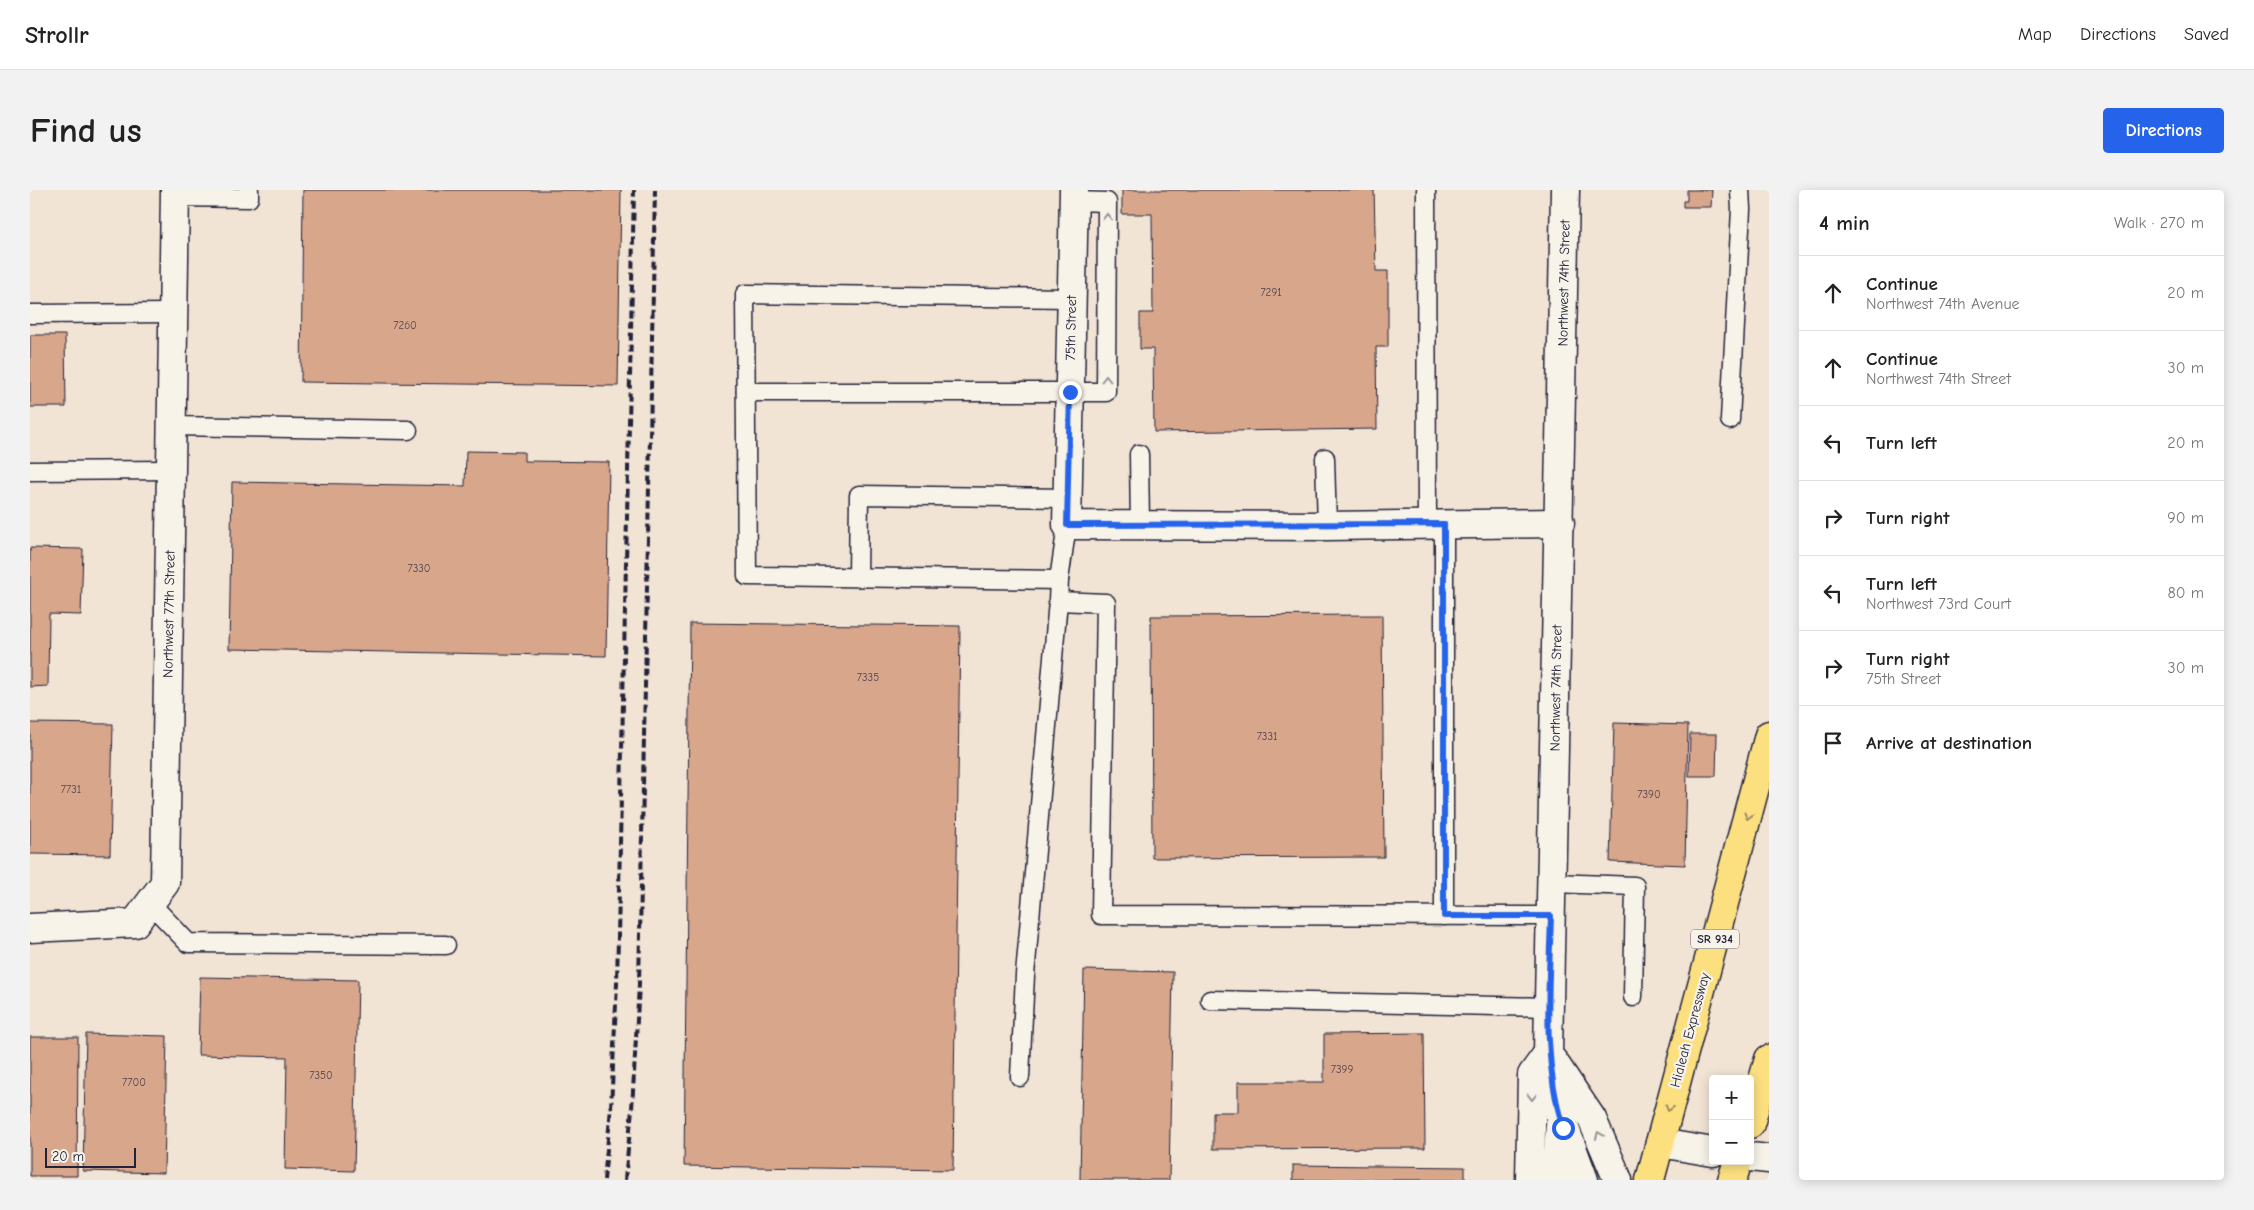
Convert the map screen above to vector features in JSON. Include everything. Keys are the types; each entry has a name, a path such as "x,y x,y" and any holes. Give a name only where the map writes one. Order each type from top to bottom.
{"main road":[{"name":"Hialeah Expressway","path":"1650,1180 1769,735"},
{"path":"1751,1120 1769,1059"},
{"path":"1732,1180 1737,1165"}],"street":[{"name":"Northwest 74th Street","path":"1561,1120 1548,1053 1560,523 1565,190"},
{"name":"Northwest 77th Street","path":"30,928 135,922 165,884 175,193"},
{"name":"75th Street","path":"1067,525 1074,196"},
{"path":"1067,525 1326,526 1560,523"},
{"path":"1530,1180 1532,1075 1548,1053 1592,1119 1618,1180"},
{"path":"1556,1180 1564,1078"},
{"path":"1561,1120 1584,1180"},
{"path":"1660,1143 1709,1151"},
{"path":"1754,1157 1769,1159"}],"lane":[{"path":"175,193 249,198 250,190"},
{"path":"1426,190 1436,525 1444,916"},
{"path":"1730,420 1741,209 1740,190"},
{"path":"746,392 1106,392 1107,202 1074,196"},
{"path":"1059,580 747,576 746,294 1071,298"},
{"path":"30,314 172,313"},
{"path":"171,426 408,430"},
{"path":"1139,454 1140,526"},
{"path":"1325,458 1326,526"},
{"path":"30,471 170,470"},
{"path":"858,577 859,495 1068,498"},
{"path":"1020,1077 1025,975 1059,580 1067,525"},
{"path":"1058,601 1106,603 1101,915 1551,916"},
{"path":"1552,883 1635,886 1633,997"},
{"path":"150,903 188,942 446,945"},
{"path":"1210,1000 1549,1007"}],"building":[{"path":"303,190 621,190 618,386 301,382"},
{"path":"1122,190 1374,190 1376,271 1388,271 1388,347 1376,347 1377,429 1154,432 1153,349 1140,349 1140,313 1153,313 1152,214 1122,214"},
{"path":"1687,190 1712,190 1711,207 1683,207 1683,201 1687,201"},
{"path":"30,335 65,335 66,407 30,407"},
{"path":"466,451 524,452 524,461 609,462 606,656 229,649 232,482 465,486"},
{"path":"30,548 83,549 81,615 49,614 48,686 30,687"},
{"path":"1382,615 1384,857 1152,858 1151,616"},
{"path":"690,623 960,626 953,1170 684,1166"},
{"path":"30,723 113,724 110,855 30,854"},
{"path":"1614,723 1688,725 1685,865 1610,862"},
{"path":"1690,734 1717,734 1716,776 1689,776"},
{"path":"1084,970 1173,972 1169,1180 1080,1180"},
{"path":"200,977 358,980 354,1171 285,1169 287,1057 198,1055"},
{"path":"1424,1033 1425,1148 1213,1149 1213,1112 1238,1112 1238,1082 1324,1082 1324,1034"},
{"path":"86,1034 167,1036 164,1173 83,1171"},
{"path":"30,1037 78,1037 77,1176 30,1176"},
{"path":"1293,1165 1465,1167 1465,1180 1293,1180"}],"railway":[{"path":"604,1180 611,1108 617,983 634,190"},
{"path":"625,1180 632,1109 639,984 655,190"}],"route":[{"path":"1070,392 1067,525 1326,526 1444,524 1444,916 1551,916 1548,1053 1557,1107 1563,1128"}]}
